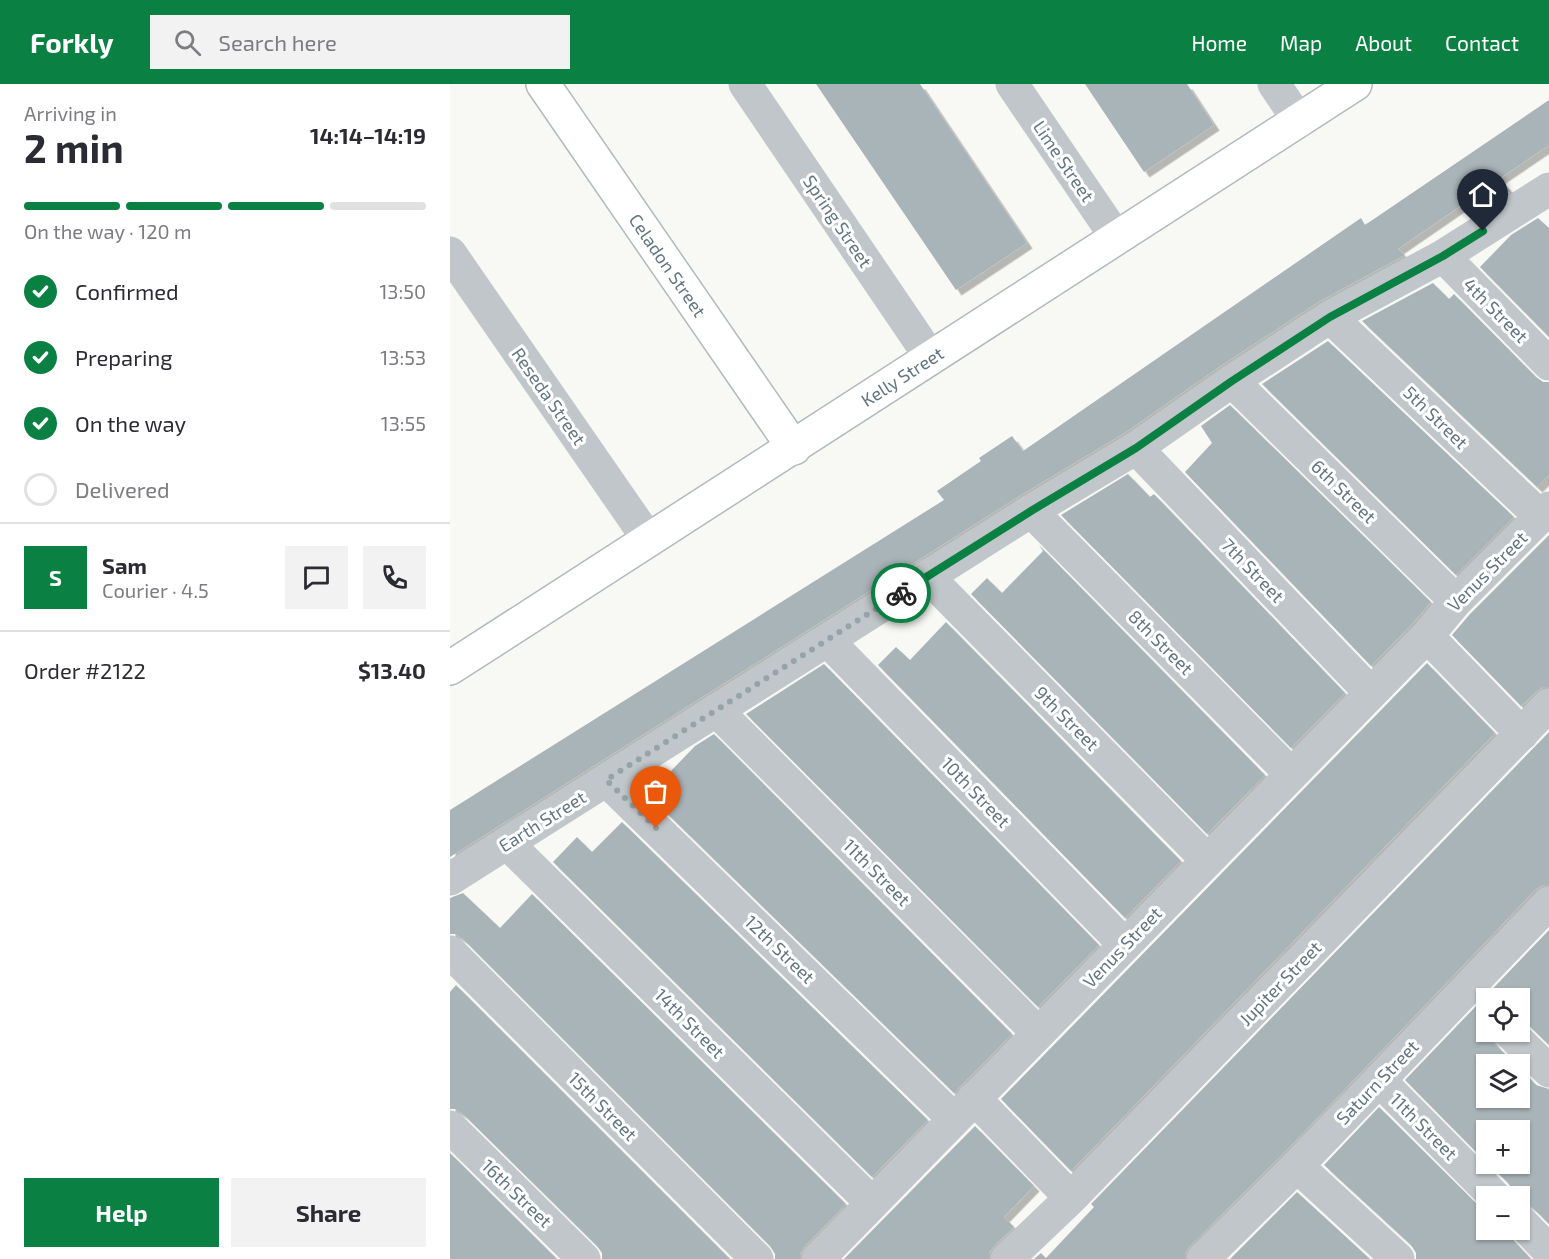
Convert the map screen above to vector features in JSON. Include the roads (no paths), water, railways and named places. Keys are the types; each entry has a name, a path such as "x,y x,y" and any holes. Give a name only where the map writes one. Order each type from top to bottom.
{"street":[{"name":"Celadon Street","path":"543,84 794,448"},
{"name":"Spring Street","path":"745,84 931,358"},
{"name":"Lime Street","path":"1012,84 1116,237"},
{"path":"1274,84 1299,121"},
{"name":"Kelly Street","path":"453,660 794,448 1355,84"},
{"name":"Earth Street","path":"450,879 927,576 1136,448 1232,381 1330,317 1443,256 1547,194"},
{"name":"Reseda Street","path":"450,253 648,539"},
{"name":"4th Street","path":"1443,256 1549,364"},
{"name":"5th Street","path":"1330,317 1545,512"},
{"name":"6th Street","path":"1232,381 1456,601"},
{"name":"7th Street","path":"1136,448 1370,693"},
{"name":"8th Street","path":"1031,511 1291,774"},
{"name":"Venus Street","path":"818,1259 1427,636 1456,601 1545,512"},
{"name":"9th Street","path":"927,576 1207,860"},
{"path":"1427,636 1522,734"},
{"name":"10th Street","path":"827,640 1124,944"},
{"name":"Jupiter Street","path":"1007,1259 1071,1198 1549,705"},
{"name":"11th Street","path":"716,710 1038,1033"},
{"name":"12th Street","path":"606,780 964,1109 1071,1198"},
{"name":"14th Street","path":"507,843 872,1203"},
{"name":"Saturn Street","path":"1485,988 1549,903"},
{"name":"15th Street","path":"450,952 757,1259"},
{"name":"Saturn Street","path":"1212,1256 1379,1080 1476,1000"},
{"path":"1519,1042 1549,1071"},
{"name":"11th Street","path":"1379,1080 1484,1186"},
{"name":"16th Street","path":"450,1127 584,1259"},
{"path":"1297,1166 1398,1259"},
{"path":"1530,1231 1549,1251"}]}
